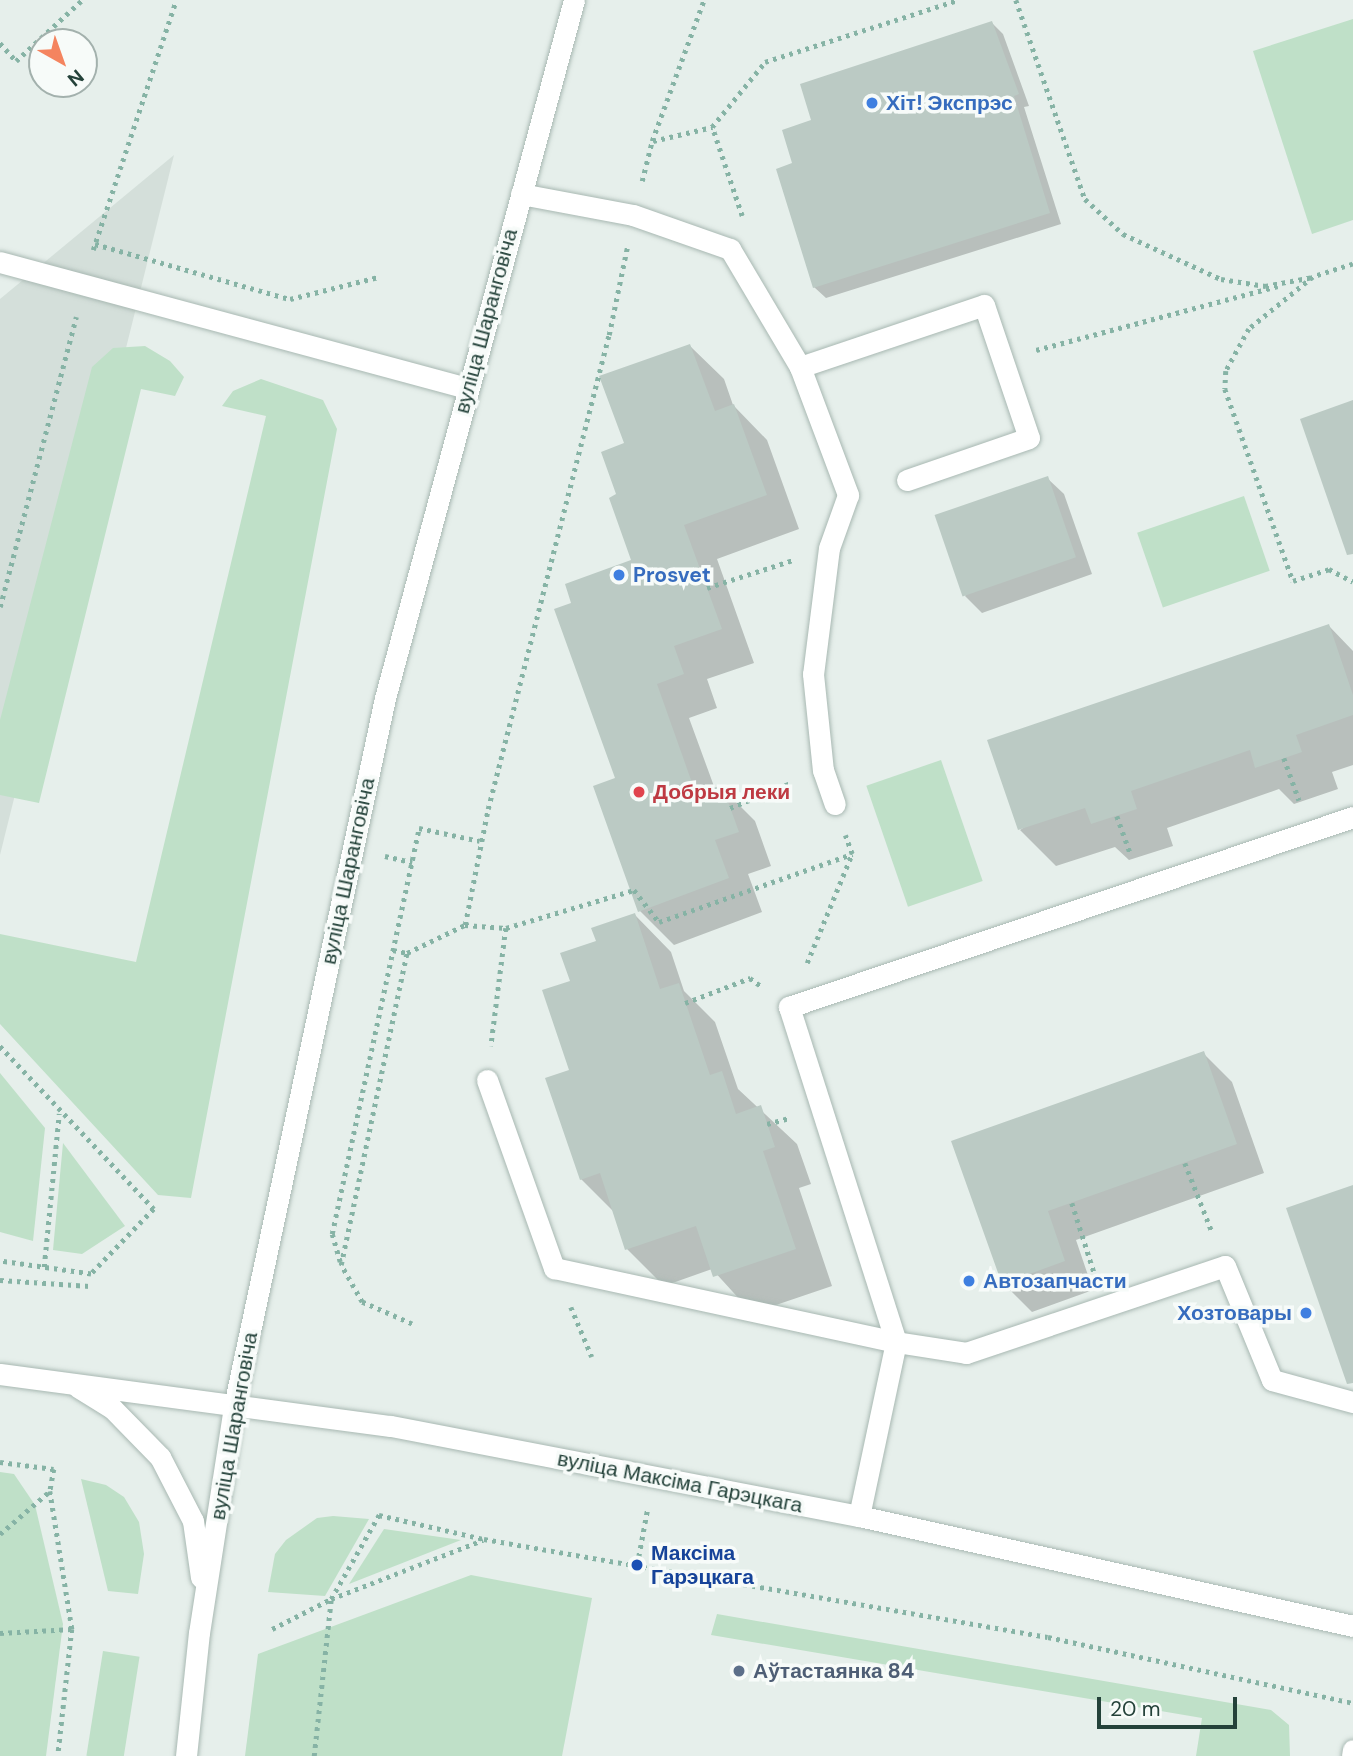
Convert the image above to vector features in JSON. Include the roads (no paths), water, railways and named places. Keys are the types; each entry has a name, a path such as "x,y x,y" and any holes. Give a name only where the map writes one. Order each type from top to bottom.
{"main road":[{"name":"вуліца Шаранговіча","path":"186,1756 204,1600 234,1406 385,698 574,0"},
{"path":"521,194 633,215 730,249 800,367 848,495 829,548 813,674 822,770 835,804"},
{"path":"1,264 468,388"},
{"path":"800,367 984,305 1029,438 907,480"},
{"path":"859,1516 897,1342 789,1007 1353,817"},
{"path":"487,1080 554,1268 897,1342 966,1353 1225,1266 1272,1380 1353,1402"},
{"name":"вуліца Максіма Гарэцкага","path":"0,1374 391,1426 859,1516 1353,1626"},
{"path":"71,1382 112,1408 160,1457 193,1521 204,1600"},
{"path":"1352,1756 1353,1750"}],"place":[{"name":"Хіт! Экспрэс","path":"872,103"},
{"name":"Prosvet","path":"619,575"},
{"name":"Добрыя леки","path":"639,792"},
{"name":"Автозапчасти","path":"969,1281"},
{"name":"Хозтовары","path":"1306,1313"},
{"name":"Максіма Гарэцкага","path":"637,1565"},
{"name":"Аўтастаянка 84","path":"739,1671"}]}
